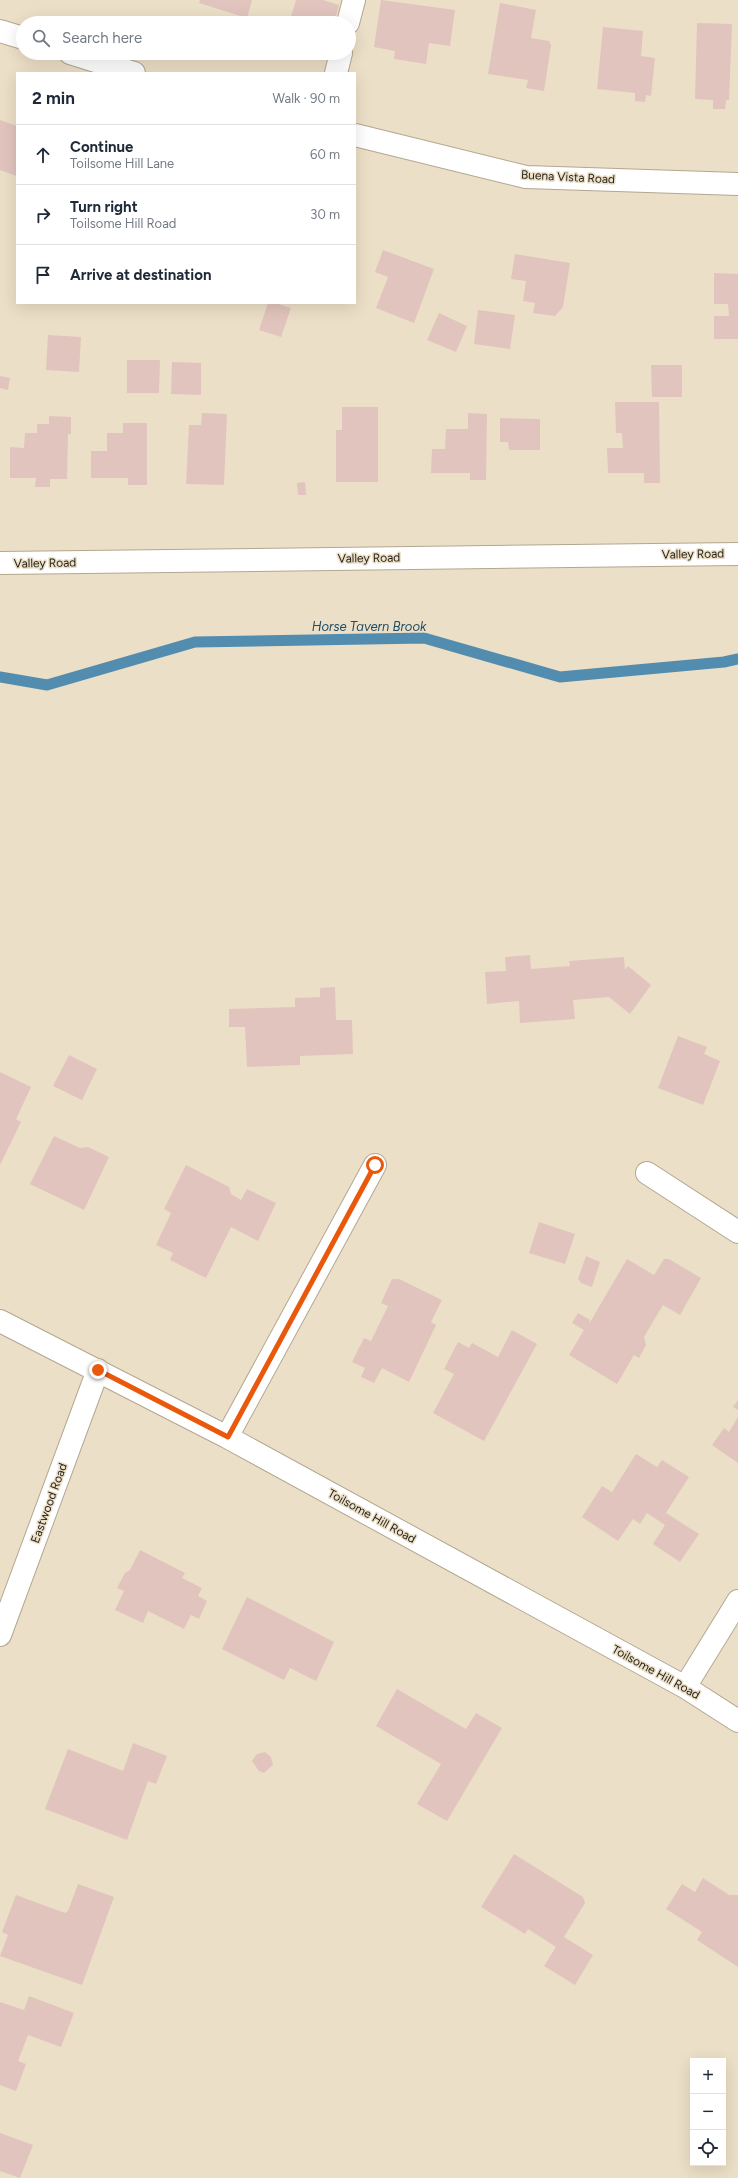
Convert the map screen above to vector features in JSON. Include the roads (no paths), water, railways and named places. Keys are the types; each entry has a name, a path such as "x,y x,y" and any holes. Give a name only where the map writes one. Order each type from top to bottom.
{"street":[{"path":"350,16 354,0"},
{"path":"0,31 16,36"},
{"path":"92,60 131,72"},
{"path":"336,72 339,60"},
{"name":"Buena Vista Road","path":"356,135 526,177 738,184"},
{"name":"Valley Road","path":"0,563 738,554"},
{"path":"228,1437 375,1165"},
{"path":"647,1173 738,1232"},
{"name":"Toilsome Hill Road","path":"0,1322 98,1370 228,1437 685,1687 738,1721"},
{"name":"Eastwood Road","path":"0,1635 98,1370"},
{"path":"685,1687 738,1601"}],"waterway":[{"name":"Horse Tavern Brook","path":"0,677 47,685 195,642 424,638 560,677 724,662 738,659"}]}
